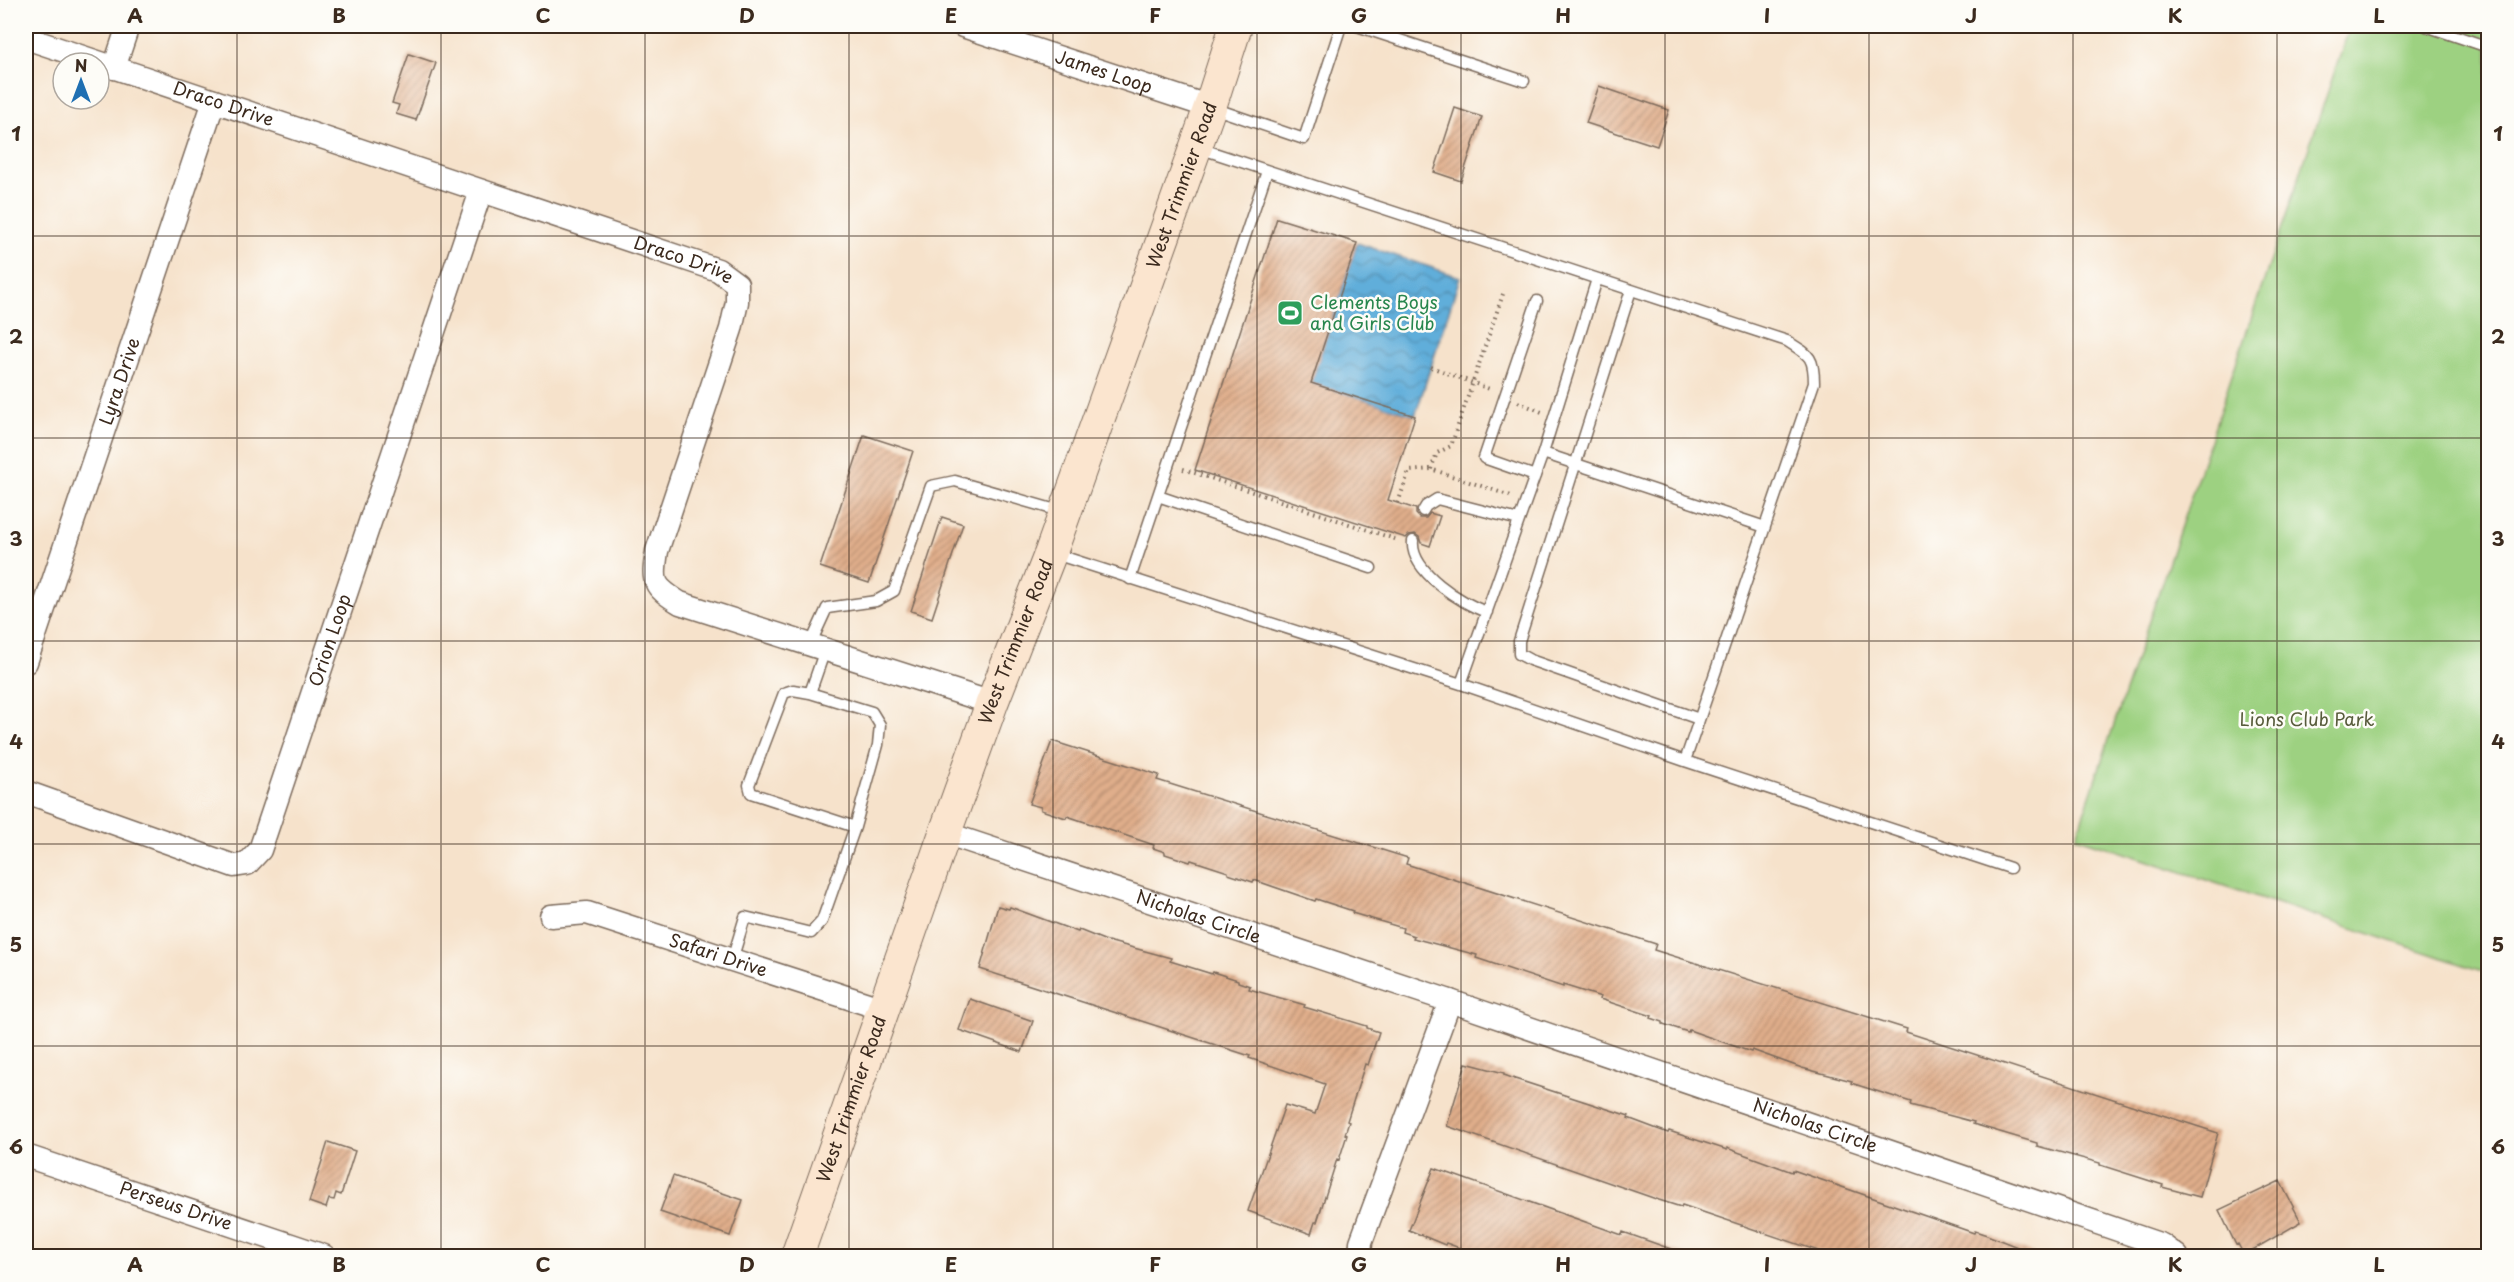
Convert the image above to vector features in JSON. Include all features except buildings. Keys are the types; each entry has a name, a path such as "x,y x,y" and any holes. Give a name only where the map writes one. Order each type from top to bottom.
{"main road":[{"name":"West Trimmier Road","path":"797,1257 945,832 1051,552 1210,107 1236,26"}],"street":[{"path":"114,68 128,26"},
{"name":"James Loop","path":"963,26 1210,107"},
{"name":"Draco Drive","path":"26,38 718,270 737,284 737,302 731,329 657,551 653,573 659,590 680,603 992,703"},
{"name":"Lyra Drive","path":"26,662 214,101"},
{"name":"Orion Loop","path":"26,792 234,866 247,864 260,850 481,191"},
{"name":"Nicholas Circle","path":"945,832 2162,1245 2175,1253 2177,1257"},
{"name":"Safari Drive","path":"551,916 587,913 883,1009"},
{"path":"1360,1257 1360,1242 1450,1002"},
{"name":"Perseus Drive","path":"26,1155 309,1254"}],"lane":[{"path":"1210,107 1304,139 1341,26"},
{"path":"1357,26 1524,81"},
{"path":"2426,26 2488,47"},
{"path":"1195,147 1787,341 1805,353 1814,364 1814,383 1685,761"},
{"path":"1130,579 1267,171"},
{"path":"1461,684 1543,453 1597,279"},
{"path":"1631,290 1519,641 1520,654 1530,660 1699,718"},
{"path":"1535,476 1484,458 1537,301"},
{"path":"1543,453 1765,527"},
{"path":"810,693 817,648 827,608 876,602 894,591 931,486 955,481 1065,513"},
{"path":"1158,496 1371,568"},
{"path":"1423,511 1426,506 1437,499 1519,520"},
{"path":"1413,543 1415,557 1446,590 1475,608 1487,612"},
{"path":"1051,552 1461,684 1685,761 2010,868"},
{"path":"732,960 745,917 811,933 822,921 855,827 878,745 880,725 872,712 810,693 793,690 784,693 749,785 752,793 855,827"}],"path":[{"path":"1431,469 1437,453 1451,446 1503,294"},
{"path":"1431,367 1473,382 1542,412"},
{"path":"1180,431 1192,436 1182,469 1413,543"},
{"path":"1398,503 1409,471 1431,469 1526,501"}],"green space":[{"name":"Lions Club Park","path":"2350,26 2488,26 2488,973 2076,837"}],"water":[{"path":"1357,243 1460,277 1415,416 1311,383"}],"place":[{"name":"Clements Boys and Girls Club","path":"1290,313"}]}
